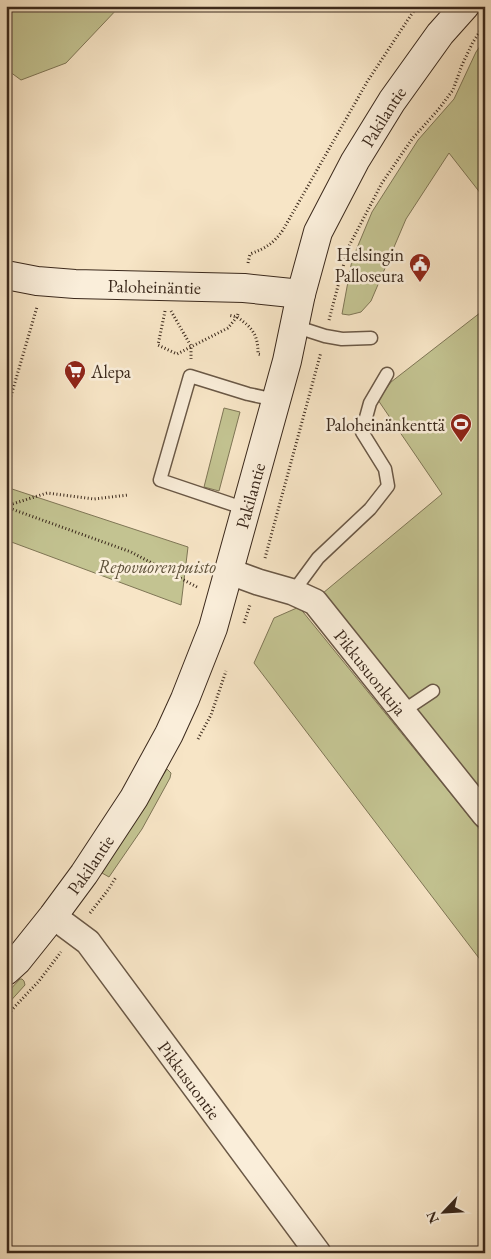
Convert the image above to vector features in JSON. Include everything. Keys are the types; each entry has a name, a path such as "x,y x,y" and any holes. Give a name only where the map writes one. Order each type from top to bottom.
{"main road":[{"name":"Pakilantie","path":"6,972 53,916 84,874 134,798 169,734 185,700 213,628 276,400 318,232 355,161 397,93 440,34 465,6"},
{"name":"Paloheinäntie","path":"6,275 37,281 66,283 244,288 301,294"}],"street":[{"name":"Pikkusuonkuja","path":"228,571 293,592 315,602 485,815"},
{"name":"Pikkusuontie","path":"53,916 88,942 318,1253"}],"lane":[{"path":"294,326 325,336 371,338"},
{"path":"293,592 318,558 370,509 388,486 385,469 362,432 370,403 387,374"},
{"path":"246,509 160,480 190,376 248,394 276,400"},
{"path":"403,711 433,691"}],"path":[{"path":"258,582 348,248 382,183 412,139 453,90 473,42 484,26"},
{"path":"6,413 39,299"},
{"path":"190,376 191,346 167,304 158,345 177,354 191,346 228,328 237,317"},
{"path":"6,506 47,493 94,499 128,495"},
{"path":"6,506 130,552 221,599"}],"green space":[{"path":"6,6 120,6 66,63 21,80 6,69"},
{"path":"485,39 485,199 449,153 406,219 371,301 361,312 349,315 342,314 352,260 372,212 418,140 454,99 476,52"},
{"path":"485,309 485,798 323,593 442,494 378,400 391,382"},
{"path":"224,408 240,412 219,491 204,487"},
{"name":"Repovuorenpuisto","path":"6,487 188,547 181,605 6,540"},
{"path":"299,607 485,836 485,966 254,663 274,618"},
{"path":"167,769 171,773 170,778 142,829 109,877 102,873"},
{"path":"20,979 24,981 25,985 6,1006 6,994"}],"place":[{"name":"Helsingin Palloseura","path":"420,283"},
{"name":"Alepa","path":"75,390"},
{"name":"Paloheinänkenttä","path":"461,443"}]}
